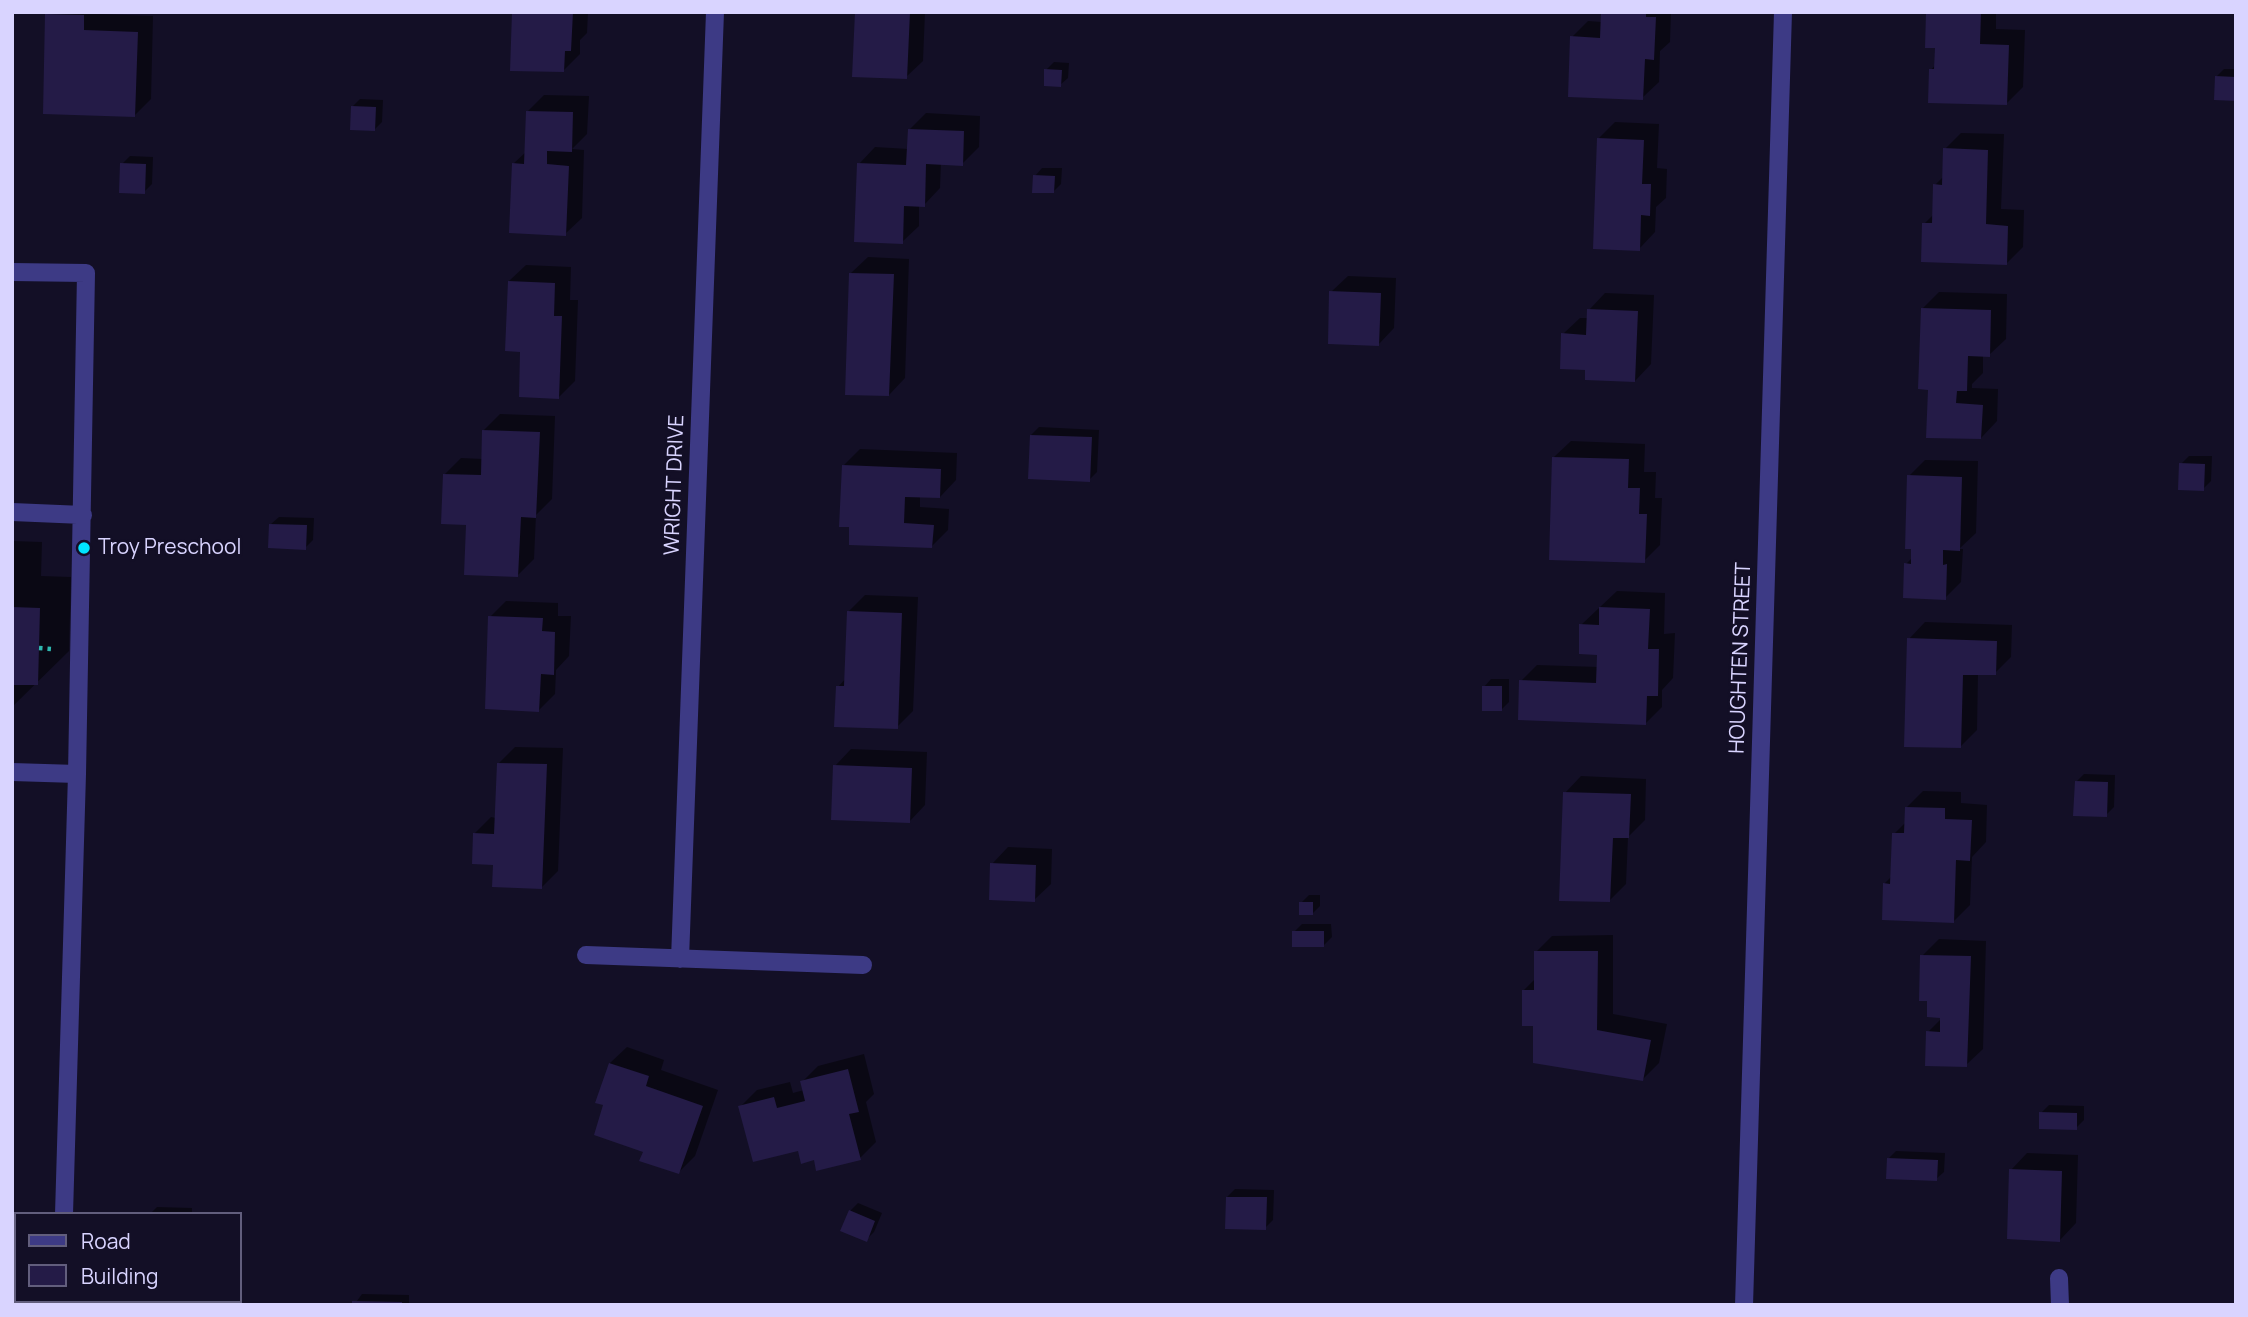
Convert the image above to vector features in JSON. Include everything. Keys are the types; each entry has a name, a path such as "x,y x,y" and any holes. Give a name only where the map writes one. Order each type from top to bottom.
{"street":[{"name":"WRIGHT DRIVE","path":"680,959 715,12"},
{"name":"HOUGHTEN STREET","path":"1744,1305 1783,12"},
{"path":"12,272 86,273 77,774 64,1212"},
{"path":"12,512 83,514"},
{"path":"12,772 77,774"},
{"path":"586,956 863,965"},
{"path":"2059,1278 2060,1305"}],"path":[{"path":"52,636 52,660"},
{"path":"39,648 51,649"}],"building":[{"path":"512,12 573,12 571,51 565,51 564,72 510,71"},
{"path":"855,12 910,12 907,79 852,77"},
{"path":"1601,12 1646,12 1646,17 1656,17 1654,60 1645,59 1643,100 1568,97 1570,36 1600,38"},
{"path":"1926,12 1981,12 1980,44 2009,45 2007,105 1928,103 1929,69 1934,69 1935,48 1925,48"},
{"path":"45,14 84,15 84,30 138,32 135,117 43,114"},
{"path":"1044,69 1062,70 1061,87 1044,86"},
{"path":"2215,76 2236,77 2236,101 2214,100"},
{"path":"351,106 376,107 375,131 350,130"},
{"path":"526,111 573,112 572,152 547,151 547,164 569,166 566,236 509,233 512,163 524,164"},
{"path":"908,129 964,131 963,166 926,164 925,207 904,206 903,244 854,242 857,163 906,165"},
{"path":"1597,138 1644,140 1642,184 1651,184 1650,216 1641,215 1640,251 1593,249"},
{"path":"1943,148 1988,150 1986,224 2008,226 2007,265 1921,262 1922,223 1932,223 1933,184 1942,185"},
{"path":"120,163 146,164 145,194 119,193"},
{"path":"1033,175 1055,176 1054,193 1032,193"},
{"path":"849,273 894,274 889,396 845,395"},
{"path":"508,281 555,283 554,316 562,316 559,399 519,397 520,352 505,351"},
{"path":"1329,291 1381,293 1379,346 1328,344"},
{"path":"1921,308 1991,310 1990,357 1968,356 1967,391 1957,391 1956,403 1983,405 1981,439 1926,438 1928,390 1918,389"},
{"path":"1587,309 1638,311 1635,382 1585,380 1585,370 1560,369 1561,333 1586,335"},
{"path":"482,430 540,432 536,518 521,517 518,577 464,575 466,525 441,524 443,474 481,475"},
{"path":"1030,435 1092,437 1090,482 1028,479"},
{"path":"1552,457 1629,459 1628,488 1640,488 1639,514 1647,514 1645,563 1549,560"},
{"path":"2179,463 2205,464 2204,491 2178,490"},
{"path":"842,465 941,469 940,498 905,497 904,523 934,525 932,548 849,545 849,527 839,527"},
{"path":"1907,475 1962,477 1960,551 1943,550 1943,565 1947,564 1946,600 1903,598 1904,563 1911,564 1911,549 1905,549"},
{"path":"269,524 307,525 306,550 268,548"},
{"path":"12,607 40,608 38,685 12,685"},
{"path":"1599,607 1650,609 1648,649 1659,649 1658,696 1647,696 1646,725 1518,720 1519,680 1596,683 1597,655 1579,654 1579,624 1599,625"},
{"path":"847,611 902,613 898,729 834,727 836,686 844,686"},
{"path":"488,616 543,618 542,631 555,632 554,675 541,674 539,712 485,709"},
{"path":"1907,638 1997,641 1996,675 1963,675 1961,748 1904,747"},
{"path":"1482,686 1502,686 1502,711 1482,711"},
{"path":"497,763 547,764 542,889 492,887 493,865 472,864 473,833 494,834"},
{"path":"833,765 912,768 910,823 831,820"},
{"path":"2075,781 2108,782 2107,817 2073,816"},
{"path":"1563,792 1631,794 1629,838 1613,838 1610,902 1559,901"},
{"path":"1905,807 1945,808 1945,819 1972,820 1970,861 1956,860 1954,923 1882,920 1883,883 1890,884 1892,833 1904,833"},
{"path":"990,863 1036,865 1035,902 989,900"},
{"path":"1299,902 1313,902 1313,915 1299,915"},
{"path":"1292,931 1324,931 1324,947 1292,947"},
{"path":"1534,951 1598,951 1597,1030 1651,1040 1643,1081 1533,1063 1533,1026 1522,1026 1522,990 1534,990"},
{"path":"1920,955 1971,956 1967,1067 1925,1066 1926,1031 1940,1032 1940,1018 1927,1017 1927,1001 1919,1001"},
{"path":"609,1063 649,1076 646,1086 703,1106 679,1174 639,1161 643,1152 594,1135 603,1105 595,1103"},
{"path":"848,1069 859,1112 849,1114 861,1160 816,1171 814,1160 801,1164 798,1151 753,1162 738,1106 774,1097 777,1108 805,1101 800,1081"},
{"path":"2039,1112 2077,1113 2077,1130 2039,1129"},
{"path":"1887,1158 1938,1160 1937,1181 1886,1179"},
{"path":"2009,1169 2062,1171 2060,1242 2007,1239"},
{"path":"1226,1197 1267,1197 1266,1230 1225,1229"},
{"path":"849,1210 875,1221 867,1242 840,1231"},
{"path":"352,1301 402,1302 402,1305 352,1305"}],"place":[{"name":"Troy Preschool","path":"84,548"}]}
